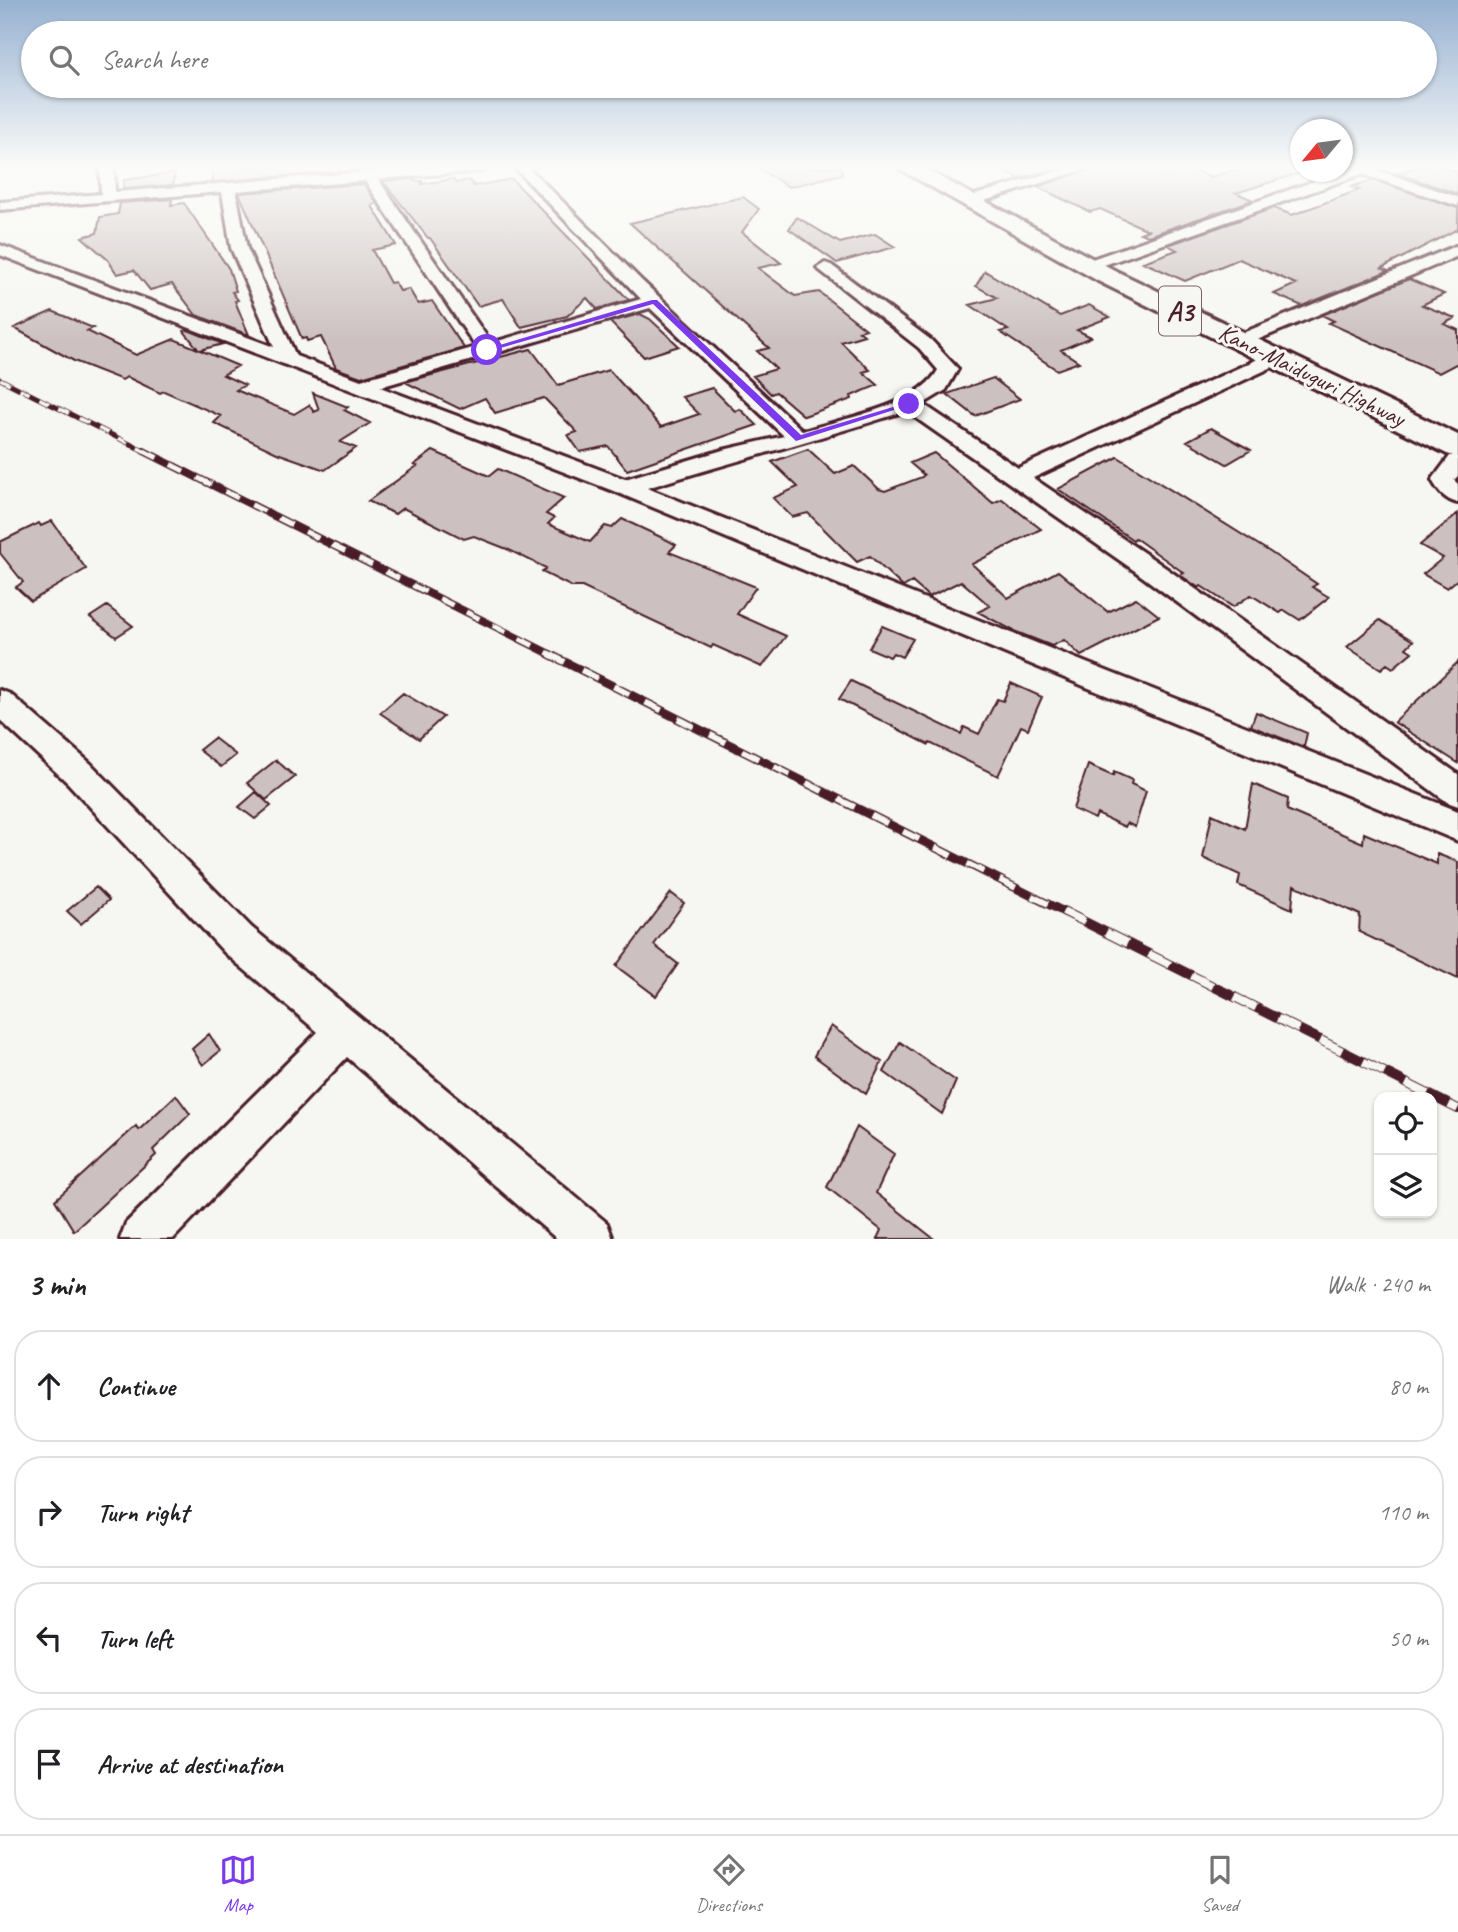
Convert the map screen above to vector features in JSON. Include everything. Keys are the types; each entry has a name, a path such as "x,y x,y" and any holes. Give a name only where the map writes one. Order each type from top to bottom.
{"highway":[{"name":"Kano-Maiduguri Highway","path":"1013,225 1096,270 1458,447"},
{"name":"Kano-Maiduguri Highway","path":"1026,225 1458,436"}],"street":[{"path":"235,225 239,248 289,361"},
{"path":"402,225 487,350"},
{"path":"578,225 799,439"},
{"path":"1098,262 1202,225"},
{"path":"0,250 624,487 1458,826"},
{"path":"1251,336 1458,250"},
{"path":"624,487 732,455 799,439 909,404 939,386 948,369 925,344 825,268"},
{"path":"359,387 654,301"},
{"path":"1017,477 1276,358"},
{"path":"909,404 1144,565 1458,792"},
{"path":"1458,461 1443,480 1458,496"},
{"path":"0,702 79,773 238,940 591,1239"},
{"path":"142,1239 346,1031"}],"building":[{"path":"99,225 199,225 229,269 236,291 232,292 238,300 235,301 249,335 196,315 172,284 150,290 134,270 117,274 108,260 82,237 97,233"},
{"path":"253,225 384,225 396,245 372,250 390,283 395,282 400,291 409,289 418,304 432,301 464,348 361,377 336,368 321,337 307,341 306,338 302,339"},
{"path":"418,225 556,225 629,300 597,309 587,298 567,316 521,327 503,299 478,306"},
{"path":"632,225 747,225 742,232 781,263 758,268 795,296 819,292 866,329 859,331 864,335 841,342 870,370 863,372 878,385 851,396 852,399 804,416 776,392 771,394 753,376 776,369 757,351 769,348"},
{"path":"792,225 810,225 840,243 875,234 895,247 837,263 789,229"},
{"path":"1136,225 1181,225 1148,236 1140,233 1148,230"},
{"path":"1226,225 1458,225 1458,229 1382,268 1388,271 1302,306 1274,294 1296,284 1239,259 1185,281 1143,262 1177,250 1168,245"},
{"path":"985,271 1060,316 1089,305 1110,317 1077,330 1091,337 1061,350 1079,362 1057,370 1000,332 1008,330 970,305 997,298 976,286"},
{"path":"1409,279 1444,294 1422,305 1455,318 1444,324 1458,330 1458,363 1439,373 1329,323 1334,321 1322,315"},
{"path":"52,311 93,328 87,331 136,355 174,339 198,349 184,331 188,330 223,344 200,350 238,366 223,375 245,385 236,390 294,414 309,405 314,412 319,410 313,393 348,407 344,410 370,423 340,442 356,448 325,470 277,453 214,423 221,416 164,391 160,393 127,377 122,380 74,361 14,328"},
{"path":"640,314 650,319 679,346 644,357 610,322"},
{"path":"531,349 558,385 609,370 661,427 699,414 682,397 712,388 735,411 740,409 757,425 627,470 608,446 580,452 568,435 577,432 544,398 495,413 485,398 460,409 405,382"},
{"path":"993,378 1020,399 975,416 947,394"},
{"path":"1211,428 1251,450 1227,464 1187,441"},
{"path":"808,449 835,474 854,466 879,489 885,491 922,477 924,475 910,463 934,453 993,503 1002,499 1041,529 972,564 1008,598 1058,571 1108,612 1136,598 1159,616 1081,656 1064,640 1052,646 1014,631 978,612 990,606 961,581 929,597 912,582 903,587 870,556 857,562 808,513 792,517 773,498 798,487 772,462"},
{"path":"433,451 489,476 498,469 564,498 546,514 554,518 548,524 590,542 605,526 612,528 622,519 667,540 676,545 669,552 756,587 737,614 786,636 762,667 713,645 711,648 582,587 572,587 542,572 546,568 507,549 474,536 464,539 403,508 395,514 368,501 417,466 414,465"},
{"path":"1118,457 1270,552 1317,584 1312,587 1329,597 1300,620 1284,610 1280,613 1251,595 1233,607 1201,586 1199,588 1180,575 1184,573 1135,538 1133,540 1058,489"},
{"path":"1458,513 1458,579 1447,588 1423,574 1443,558 1420,545"},
{"path":"52,521 86,569 31,601 16,587 23,582 0,553 0,542 39,523 41,526"},
{"path":"107,606 133,626 116,637 90,617"},
{"path":"1380,620 1413,641 1406,648 1412,652 1393,668 1387,664 1381,669 1347,647"},
{"path":"882,626 913,639 902,657 893,653 890,657 869,648"},
{"path":"1458,662 1458,763 1394,722"},
{"path":"851,681 961,734 964,727 979,734 997,699 1003,701 1011,683 1042,697 1028,729 1021,726 998,776 930,743 929,745 839,699"},
{"path":"403,693 443,717 419,739 380,713"},
{"path":"1256,712 1307,733 1304,747 1251,726"},
{"path":"214,738 236,755 221,767 199,750"},
{"path":"276,760 295,777 266,800 247,783"},
{"path":"1088,765 1113,776 1114,772 1132,780 1131,784 1146,791 1135,827 1127,823 1125,827 1097,814 1095,819 1073,809"},
{"path":"1253,784 1288,799 1287,810 1363,843 1364,833 1437,864 1437,854 1458,862 1458,979 1359,932 1360,915 1294,885 1292,909 1238,885 1240,875 1203,858 1212,814 1245,829"},
{"path":"256,792 271,806 255,819 239,807"},
{"path":"96,887 109,900 81,924 67,911"},
{"path":"671,893 684,903 654,945 678,964 656,996 616,966"},
{"path":"831,1026 882,1062 866,1094 814,1056"},
{"path":"209,1034 220,1051 203,1065 192,1049"},
{"path":"900,1042 956,1081 942,1114 884,1072"},
{"path":"176,1095 190,1114 153,1150 156,1155 74,1231 55,1200 136,1126 139,1130"},
{"path":"857,1127 894,1154 876,1193 934,1239 877,1239 881,1230 827,1187"}],"railway":[{"path":"0,379 552,655"},
{"path":"549,654 1066,913"},
{"path":"1063,911 1458,1109"}],"route":[{"path":"487,350 654,301 799,439 909,404"}]}
